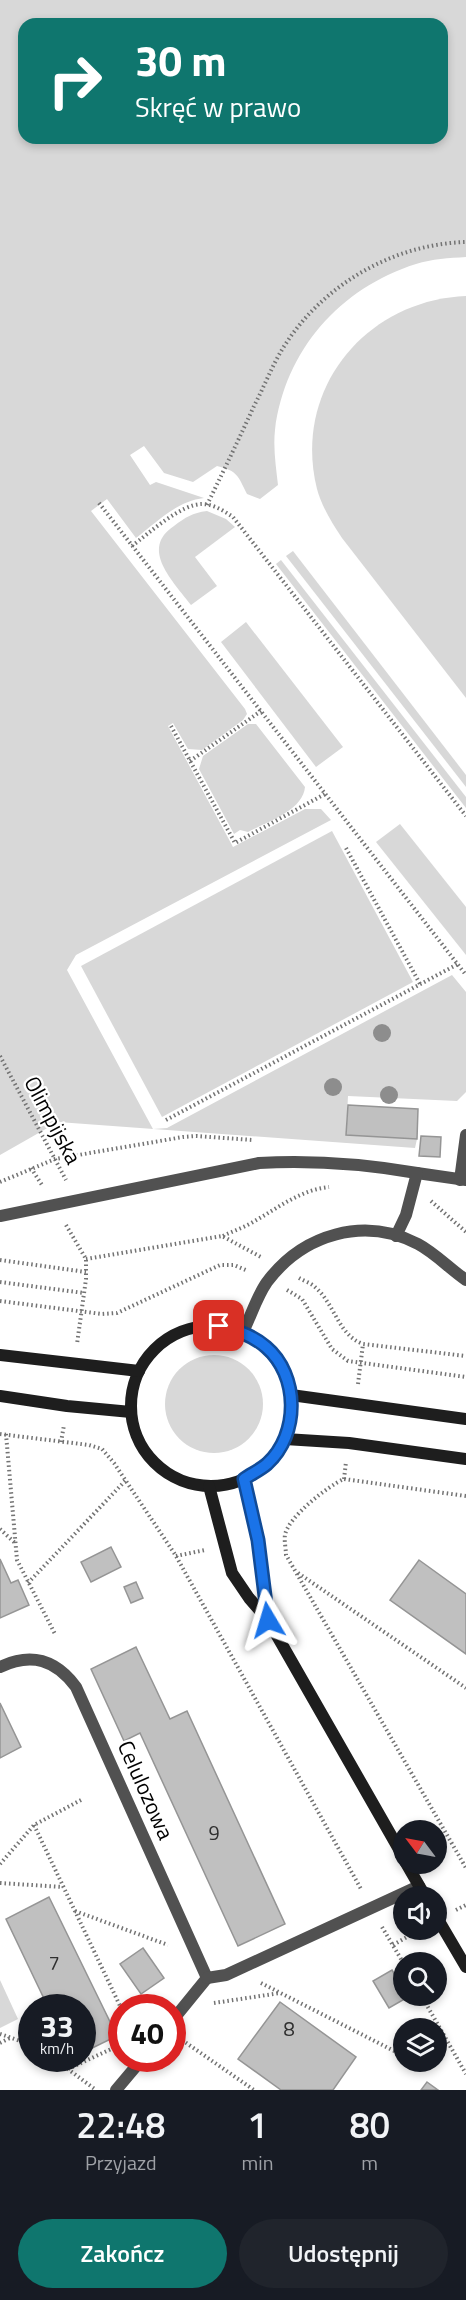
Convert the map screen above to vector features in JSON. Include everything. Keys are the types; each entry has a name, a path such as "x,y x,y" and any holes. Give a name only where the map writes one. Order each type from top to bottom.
{"main road":[{"path":"219,1326 243,1332 266,1347 283,1369 291,1395 291,1417 285,1438 268,1463 244,1479 227,1485 209,1486 181,1480 156,1464 139,1441 131,1412 132,1392 139,1371 153,1351 172,1336 195,1327 219,1326"},
{"path":"0,1355 139,1371"},
{"path":"291,1395 466,1419"},
{"path":"0,1396 67,1406 131,1412"},
{"path":"285,1438 349,1443 466,1459"},
{"path":"244,1479 258,1540 268,1620"},
{"path":"209,1486 232,1573 268,1620 393,1839"},
{"path":"447,1935 466,1967"}],"street":[{"path":"0,1216 259,1163 297,1161 384,1167 463,1180 466,1135"},
{"path":"396,1236 406,1215 417,1173"},
{"path":"243,1332 265,1284 279,1267 305,1246 359,1229 396,1236 418,1245 466,1280"},
{"name":"Celulozowa","path":"0,1667 13,1661 39,1661 54,1665 65,1673 76,1687 207,1978"},
{"path":"186,2004 207,1978 226,1975 393,1901"},
{"path":"117,2090 131,2072"}],"path":[{"path":"207,505 283,348 316,306 352,278 385,260 420,247 466,242"},
{"path":"99,503 466,975"},
{"path":"132,546 181,511 192,506 207,505 233,517 466,816"},
{"path":"190,761 261,711"},
{"path":"171,726 235,843 325,794"},
{"path":"346,848 420,984"},
{"path":"166,1120 458,964"},
{"name":"Olimpijska","path":"0,1056 77,1200"},
{"path":"0,1182 55,1159 196,1136 264,1141"},
{"path":"31,1168 86,1259 84,1293 74,1365"},
{"path":"222,1236 250,1224 300,1194 316,1188 335,1186"},
{"path":"412,1193 433,1202 466,1232"},
{"path":"0,1260 86,1272"},
{"path":"0,1282 84,1293"},
{"path":"61,1442 67,1406"},
{"path":"0,1434 89,1445 102,1449 126,1480 176,1556 397,1952"},
{"path":"6,1434 17,1560 55,1634"},
{"path":"466,1496 344,1479 332,1484 295,1517 285,1535 286,1555 466,1868"},
{"path":"28,1583 126,1480"},
{"path":"0,1529 15,1543"},
{"path":"295,1571 466,1688"},
{"path":"0,1864 34,1825 81,1800"},
{"path":"34,1825 114,1994"},
{"path":"0,1883 64,1887"},
{"path":"75,1911 172,1947"},
{"path":"393,1945 402,1940"},
{"path":"257,1981 393,2050"},
{"path":"210,2004 281,1994"},
{"path":"427,2006 466,2074"},
{"path":"0,2034 18,2040"},
{"path":"0,2043 10,2038"},
{"path":"186,2042 254,2090"},
{"path":"72,2072 97,2090"}],"shaded area":[{"path":"0,0 466,0 466,257 422,262 389,275 363,289 321,326 304,349 281,401 274,437 278,485 260,499 247,494 233,472 217,466 193,482 164,473 144,446 130,455 150,485 156,482 204,498 176,508 136,538 107,499 91,511 245,709 247,714 243,720 202,750 188,749 173,723 168,726 233,847 305,809 321,809 331,820 76,955 67,970 153,1129 58,1122 0,1155"},
{"path":"466,296 466,698 335,527 324,508 317,489 312,452 316,417 327,385 345,356 368,332 397,314 430,301"},
{"path":"207,511 226,519 235,527 195,557 217,586 191,605 163,565 160,545 164,535 178,523 193,514"},
{"path":"293,551 466,775 466,787 286,556"},
{"path":"281,560 466,797 466,808 276,564"},
{"path":"246,622 343,747 316,767 221,642"},
{"path":"248,724 256,724 305,787 298,803 282,815 248,832 240,830 234,834 199,769 203,756"},
{"path":"400,824 466,907 466,955 376,842"},
{"path":"332,831 413,982 162,1117 81,966"},
{"path":"452,975 466,992 466,1092 457,1101 348,1096 346,1134 417,1139 415,1148 154,1129 167,1128"},
{"path":"214,1355 233,1359 249,1369 259,1385 263,1404 259,1423 249,1439 233,1449 214,1453 195,1449 179,1439 169,1423 165,1404 169,1385 179,1369 195,1359"},
{"path":"0,1980 18,2019 0,2028"}],"building":[{"path":"348,1105 418,1109 417,1139 346,1135"},
{"path":"421,1136 441,1137 440,1157 419,1156"},
{"path":"111,1547 121,1567 91,1582 81,1562"},
{"path":"0,1559 11,1583 18,1580 29,1605 0,1618"},
{"path":"419,1560 466,1594 466,1654 390,1600"},
{"path":"136,1582 143,1598 131,1603 124,1587"},
{"path":"136,1647 170,1719 187,1711 285,1924 238,1946 140,1733 124,1741 91,1669"},
{"path":"0,1703 21,1747 0,1758"},
{"path":"49,1897 108,2018 108,2040 96,2046 96,1994 42,1994 6,1919"},
{"path":"143,1948 164,1978 141,1994 120,1964"},
{"path":"392,1970 393,2006 389,2008 373,1981"},
{"path":"280,2002 356,2057 333,2090 281,2090 238,2059"},
{"path":"427,2082 438,2090 421,2090"}],"route":[{"path":"219,1326 243,1332 266,1347 283,1369 291,1395 291,1417 285,1438 268,1463 244,1479 258,1540 268,1620"}]}
